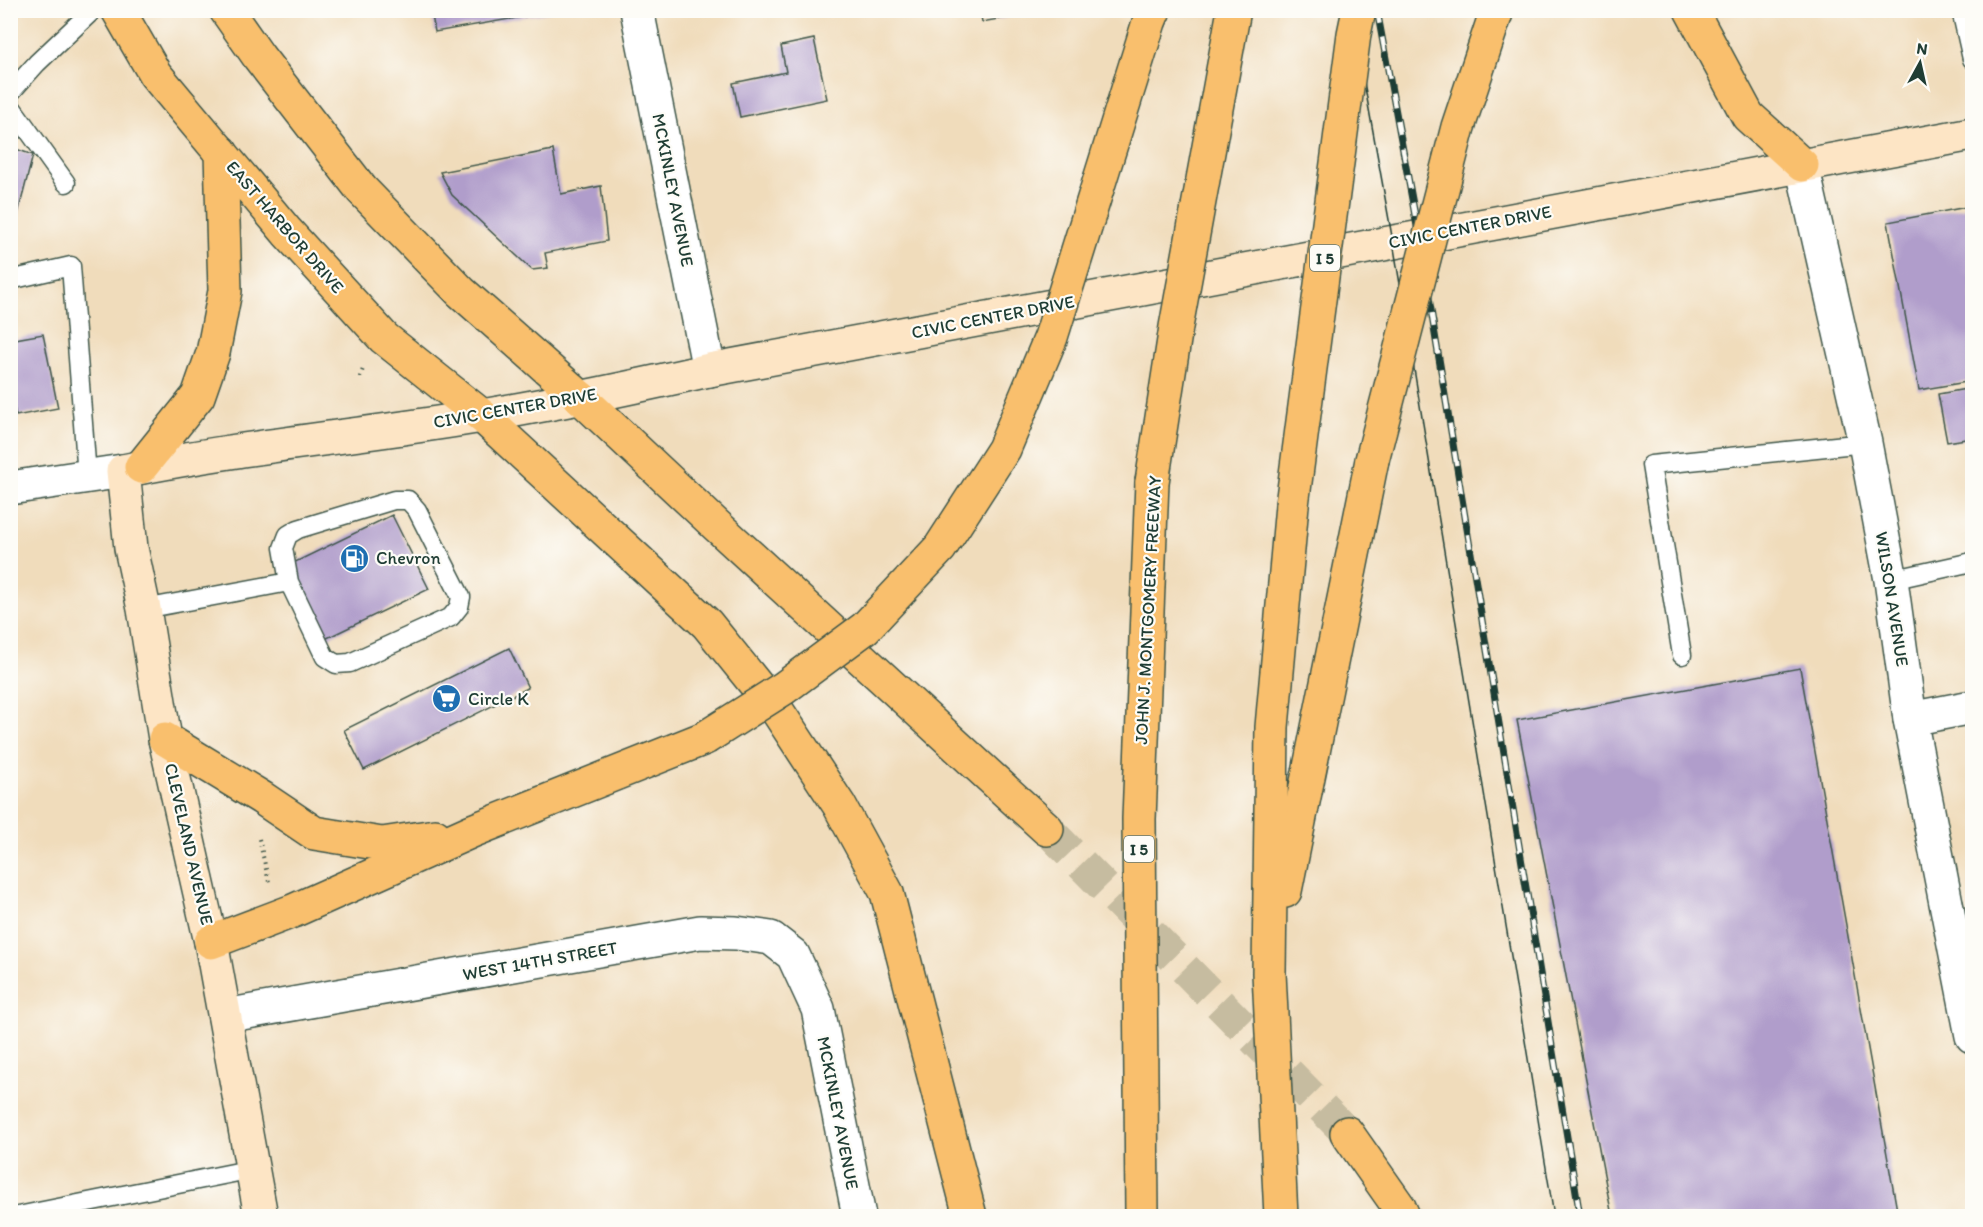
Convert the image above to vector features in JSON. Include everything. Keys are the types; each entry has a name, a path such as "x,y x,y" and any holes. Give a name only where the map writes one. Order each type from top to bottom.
{"highway":[{"name":"EAST HARBOR DRIVE","path":"118,10 155,74 287,232 384,338 482,416 707,624 778,712 839,805 887,893 970,1216"},
{"path":"226,10 259,57 362,190 461,292 581,398 1047,829"},
{"path":"211,942 293,911 472,831 705,738 784,688 865,628 940,548 1004,449 1051,337 1154,10"},
{"name":"JOHN J. MONTGOMERY FREEWAY","path":"1143,1216 1139,819 1152,482 1176,327 1234,10"},
{"name":"I 5","path":"1281,1216 1269,973 1272,727 1292,505 1359,10"},
{"path":"1269,973 1372,460 1458,127 1497,10"},
{"path":"1691,10 1748,116 1802,165"},
{"path":"132,469 198,396 213,353 225,291 220,152"},
{"path":"165,739 262,798 314,833 382,844 472,831"},
{"path":"1347,1133 1399,1208 1402,1216"}],"main road":[{"name":"CIVIC CENTER DRIVE","path":"132,469 267,446 482,416 581,398 710,370 1972,134"},
{"name":"CLEVELAND AVENUE","path":"132,469 131,548 144,609 165,739 211,942 261,1216"}],"street":[{"name":"MCKINLEY AVENUE","path":"637,10 710,370"},
{"name":"WILSON AVENUE","path":"1802,165 1865,443 1891,580 1910,719 1972,1036"},
{"name":"CIVIC CENTER DRIVE","path":"11,486 132,469"},
{"path":"1910,719 1972,707"},
{"name":"WEST 14TH STREET","path":"225,1016 700,932 736,933 771,938 793,955 818,1009"},
{"name":"MCKINLEY AVENUE","path":"818,1009 859,1216"}],"lane":[{"path":"10,93 37,63 93,10"},
{"path":"1961,10 1972,59"},
{"path":"10,105 66,183"},
{"path":"10,280 71,266 87,476"},
{"path":"1682,655 1651,465 1865,443"},
{"path":"394,500 408,500 417,510 461,597 459,607 450,617 350,663 336,664 325,657 289,582 283,548 288,535 298,529 394,500"},
{"path":"1891,580 1972,562"},
{"path":"144,609 289,582"},
{"path":"18,1216 253,1169"}],"path":[{"path":"360,377 363,369"},
{"path":"258,833 270,884"}],"building":[{"path":"431,10 550,10 551,12 435,32"},
{"path":"980,10 1038,10 1038,12 982,22"},
{"path":"814,39 827,99 740,117 733,83 786,72 781,46"},
{"path":"10,147 33,155 16,221 10,222"},
{"path":"553,150 561,194 601,186 607,241 545,253 548,268 532,270 452,195 440,172"},
{"path":"1972,206 1972,381 1919,390 1888,222"},
{"path":"43,334 58,408 16,416 10,389 10,340"},
{"path":"1972,388 1972,438 1947,442 1938,394"},
{"path":"392,515 429,589 325,639 289,565"},
{"path":"509,648 528,688 364,770 344,730"},
{"path":"1800,668 1898,1216 1612,1216 1517,720"}],"tunnel":[{"path":"1047,829 1347,1133"}],"tram line":[{"path":"1351,10 1393,242 1554,1216"}],"railway":[{"path":"1377,10 1419,237 1580,1216"}],"place":[{"name":"Chevron","path":"355,558"},
{"name":"Circle K","path":"447,699"}]}
